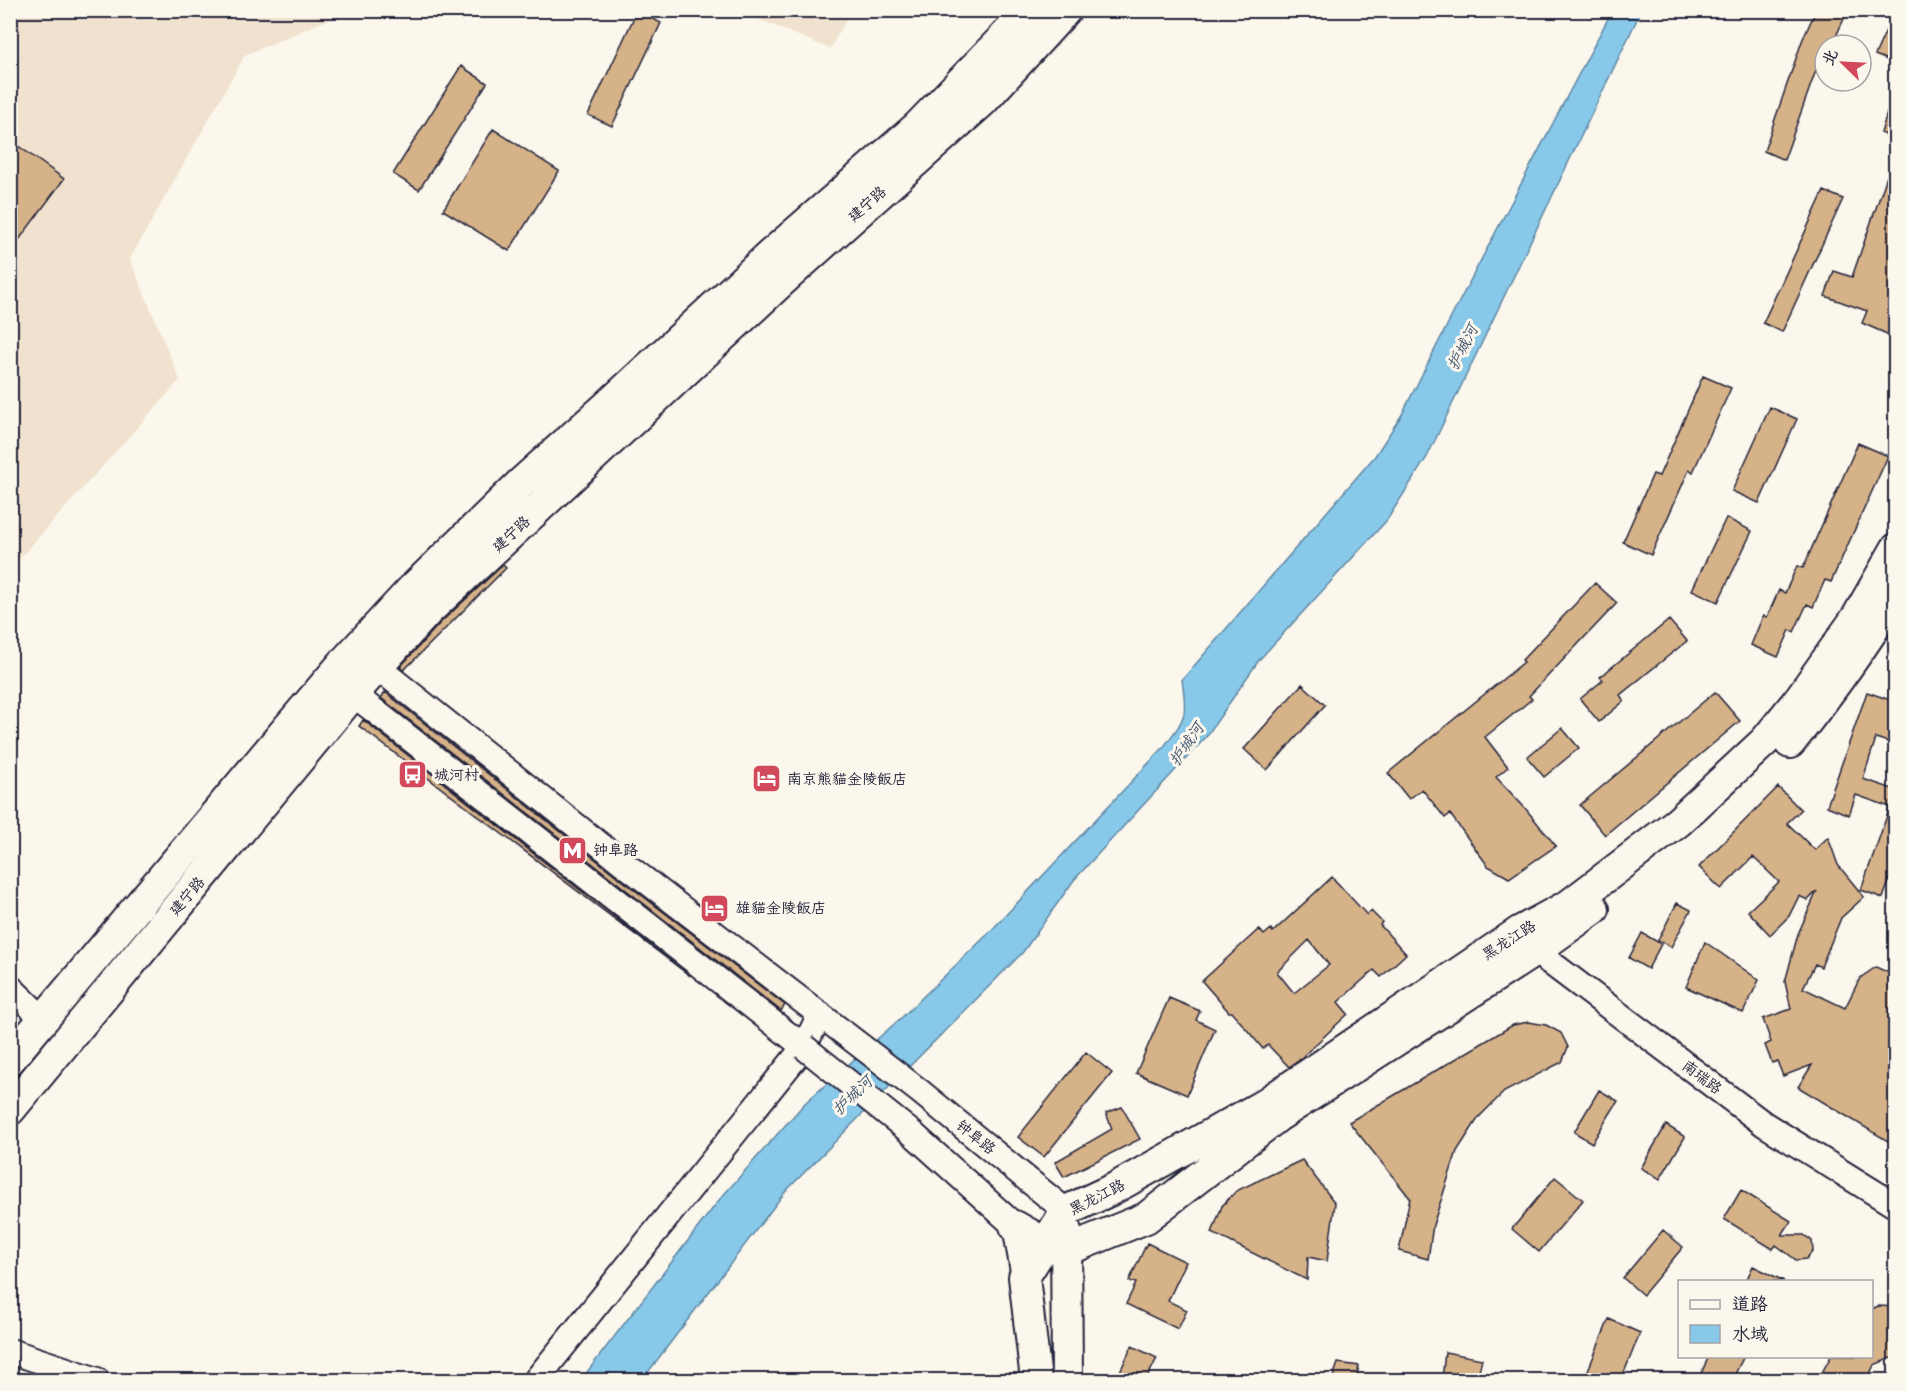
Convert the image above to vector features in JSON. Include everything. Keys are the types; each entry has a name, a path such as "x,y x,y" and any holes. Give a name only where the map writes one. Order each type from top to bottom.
{"main road":[{"name":"建宁路","path":"10,1059 344,662 411,590 521,483 771,254 918,126 1030,10"},
{"name":"建宁路","path":"10,1110 353,694 447,594 782,281 982,100 1066,10"},
{"name":"黑龙江路","path":"1056,1247 1146,1218 1277,1117 1527,942 1569,905 1678,822 1765,741 1857,617 1896,549"},
{"name":"黑龙江路","path":"1065,1211 1113,1189 1263,1105 1527,942 1697,832 1784,751 1818,709 1896,594"},
{"path":"1065,1211 1056,1247 1067,1380"},
{"path":"1015,1226 1056,1247"},
{"path":"1036,1380 1024,1277 1056,1247"}],"street":[{"path":"378,667 344,662 353,694 913,1134 1015,1226 1024,1277"},
{"name":"钟阜路","path":"378,667 623,862 918,1090 1065,1211"},
{"name":"南瑞路","path":"1527,942 1764,1124 1896,1206"},
{"path":"10,987 43,1019"},
{"path":"536,1380 804,1047 820,1014"},
{"path":"10,1351 97,1380"}],"shaded area":[{"path":"851,10 830,49 741,11"},
{"path":"11,11 348,11 245,55 130,259 180,380 11,568"}],"water":[{"name":"护城河","path":"1612,11 1641,11 1427,457 1387,520 1259,660 1206,737 1074,880 1023,952 785,1192 642,1380 581,1380 720,1199 805,1103 901,1018 987,935 1163,748 1183,717 1185,702 1182,680 1375,456 1401,416"}],"building":[{"path":"1816,10 1848,10 1837,33 1813,33 1813,79 1784,160 1764,151 1802,41"},
{"path":"1895,10 1896,49 1890,61 1875,55"},
{"path":"637,11 661,23 612,126 588,115"},
{"path":"461,66 487,83 419,190 393,174"},
{"path":"1892,96 1896,96 1896,139 1881,133"},
{"path":"493,129 559,171 509,251 443,210"},
{"path":"17,145 64,179 10,252 10,153"},
{"path":"1893,159 1896,159 1896,338 1862,323 1867,311 1825,296 1834,271 1852,277"},
{"path":"1824,191 1843,199 1782,332 1763,323"},
{"path":"1703,376 1731,388 1693,472 1689,470 1651,555 1623,542 1653,474 1659,476"},
{"path":"1770,407 1797,419 1759,503 1732,491"},
{"path":"1858,443 1888,456 1831,582 1825,580 1813,607 1807,604 1794,632 1790,630 1778,657 1751,645 1763,616 1767,617 1779,590 1785,593 1797,566 1803,568"},
{"path":"1726,518 1752,531 1718,602 1692,590"},
{"path":"503,565 506,568 404,670 400,667 441,622"},
{"path":"1595,583 1617,603 1529,696 1532,699 1485,737 1508,767 1496,777 1556,846 1509,878 1488,866 1450,814 1445,818 1422,789 1409,799 1388,773 1524,662 1522,660"},
{"path":"1669,620 1687,641 1620,695 1624,701 1599,722 1580,699 1603,680 1600,677"},
{"path":"1302,684 1325,705 1267,770 1244,749"},
{"path":"385,692 614,874 785,1005 781,1011 381,698"},
{"path":"1715,692 1740,721 1605,835 1580,805"},
{"path":"1867,692 1896,702 1896,732 1891,743 1876,738 1863,779 1896,790 1896,862 1883,898 1861,890 1890,807 1856,795 1849,815 1827,806"},
{"path":"363,720 690,976 359,726"},
{"path":"1562,728 1579,748 1544,777 1527,757"},
{"path":"1778,787 1801,810 1787,823 1815,850 1828,837 1838,865 1864,897 1841,918 1821,967 1815,964 1803,988 1845,1008 1860,978 1876,967 1896,976 1896,1146 1798,1087 1812,1065 1783,1076 1777,1061 1772,1063 1765,1045 1771,1042 1763,1019 1791,1009 1785,982 1798,934 1817,891 1808,900 1799,896 1789,916 1770,935 1748,911 1779,882 1753,857 1721,889 1699,867"},
{"path":"1332,877 1367,915 1371,911 1382,922 1380,925 1406,954 1381,977 1374,970 1338,1002 1348,1014 1289,1067 1268,1045 1263,1049 1202,981 1259,929 1264,935 1271,929 1273,932","holes":["1309,940 1329,965 1294,993 1277,972"]},
{"path":"1677,903 1691,910 1671,947 1658,940"},
{"path":"1642,933 1661,944 1648,969 1629,958"},
{"path":"1705,942 1759,980 1743,1013 1686,987"},
{"path":"1169,998 1200,1011 1196,1020 1215,1029 1187,1095 1136,1073"},
{"path":"1528,1022 1546,1025 1561,1033 1568,1047 1562,1062 1504,1092 1479,1117 1457,1151 1433,1225 1428,1259 1399,1251 1410,1198 1349,1122 1513,1025"},
{"path":"1086,1052 1112,1073 1044,1157 1018,1137"},
{"path":"1599,1090 1618,1101 1592,1143 1574,1132"},
{"path":"1122,1107 1140,1139 1064,1177 1055,1162 1112,1129 1106,1113"},
{"path":"1666,1125 1685,1137 1660,1179 1641,1168"},
{"path":"1302,1160 1335,1203 1327,1261 1308,1257 1307,1280 1212,1233 1222,1206 1236,1191"},
{"path":"1555,1177 1583,1200 1539,1252 1512,1229"},
{"path":"1741,1190 1791,1221 1782,1235 1804,1235 1812,1241 1813,1251 1806,1259 1796,1260 1776,1245 1773,1249 1724,1219"},
{"path":"1663,1230 1683,1247 1643,1295 1623,1278"},
{"path":"1147,1243 1186,1262 1168,1301 1187,1310 1178,1329 1126,1304 1136,1283 1129,1281"},
{"path":"1753,1266 1782,1280 1746,1280"},
{"path":"1878,1306 1896,1307 1896,1356 1874,1365 1867,1380 1818,1380 1830,1358 1873,1358 1873,1308"},
{"path":"1609,1319 1640,1333 1621,1380 1584,1380"},
{"path":"1132,1346 1157,1358 1146,1380 1116,1380"},
{"path":"1445,1352 1482,1359 1477,1380 1442,1380"},
{"path":"1708,1358 1743,1358 1732,1380 1698,1380"},
{"path":"1338,1363 1359,1366 1356,1380 1332,1380"}],"place":[{"name":"城河村","path":"413,775"},
{"name":"南京熊貓金陵飯店","path":"766,779"},
{"name":"钟阜路","path":"572,850"},
{"name":"雄貓金陵飯店","path":"715,908"}]}
